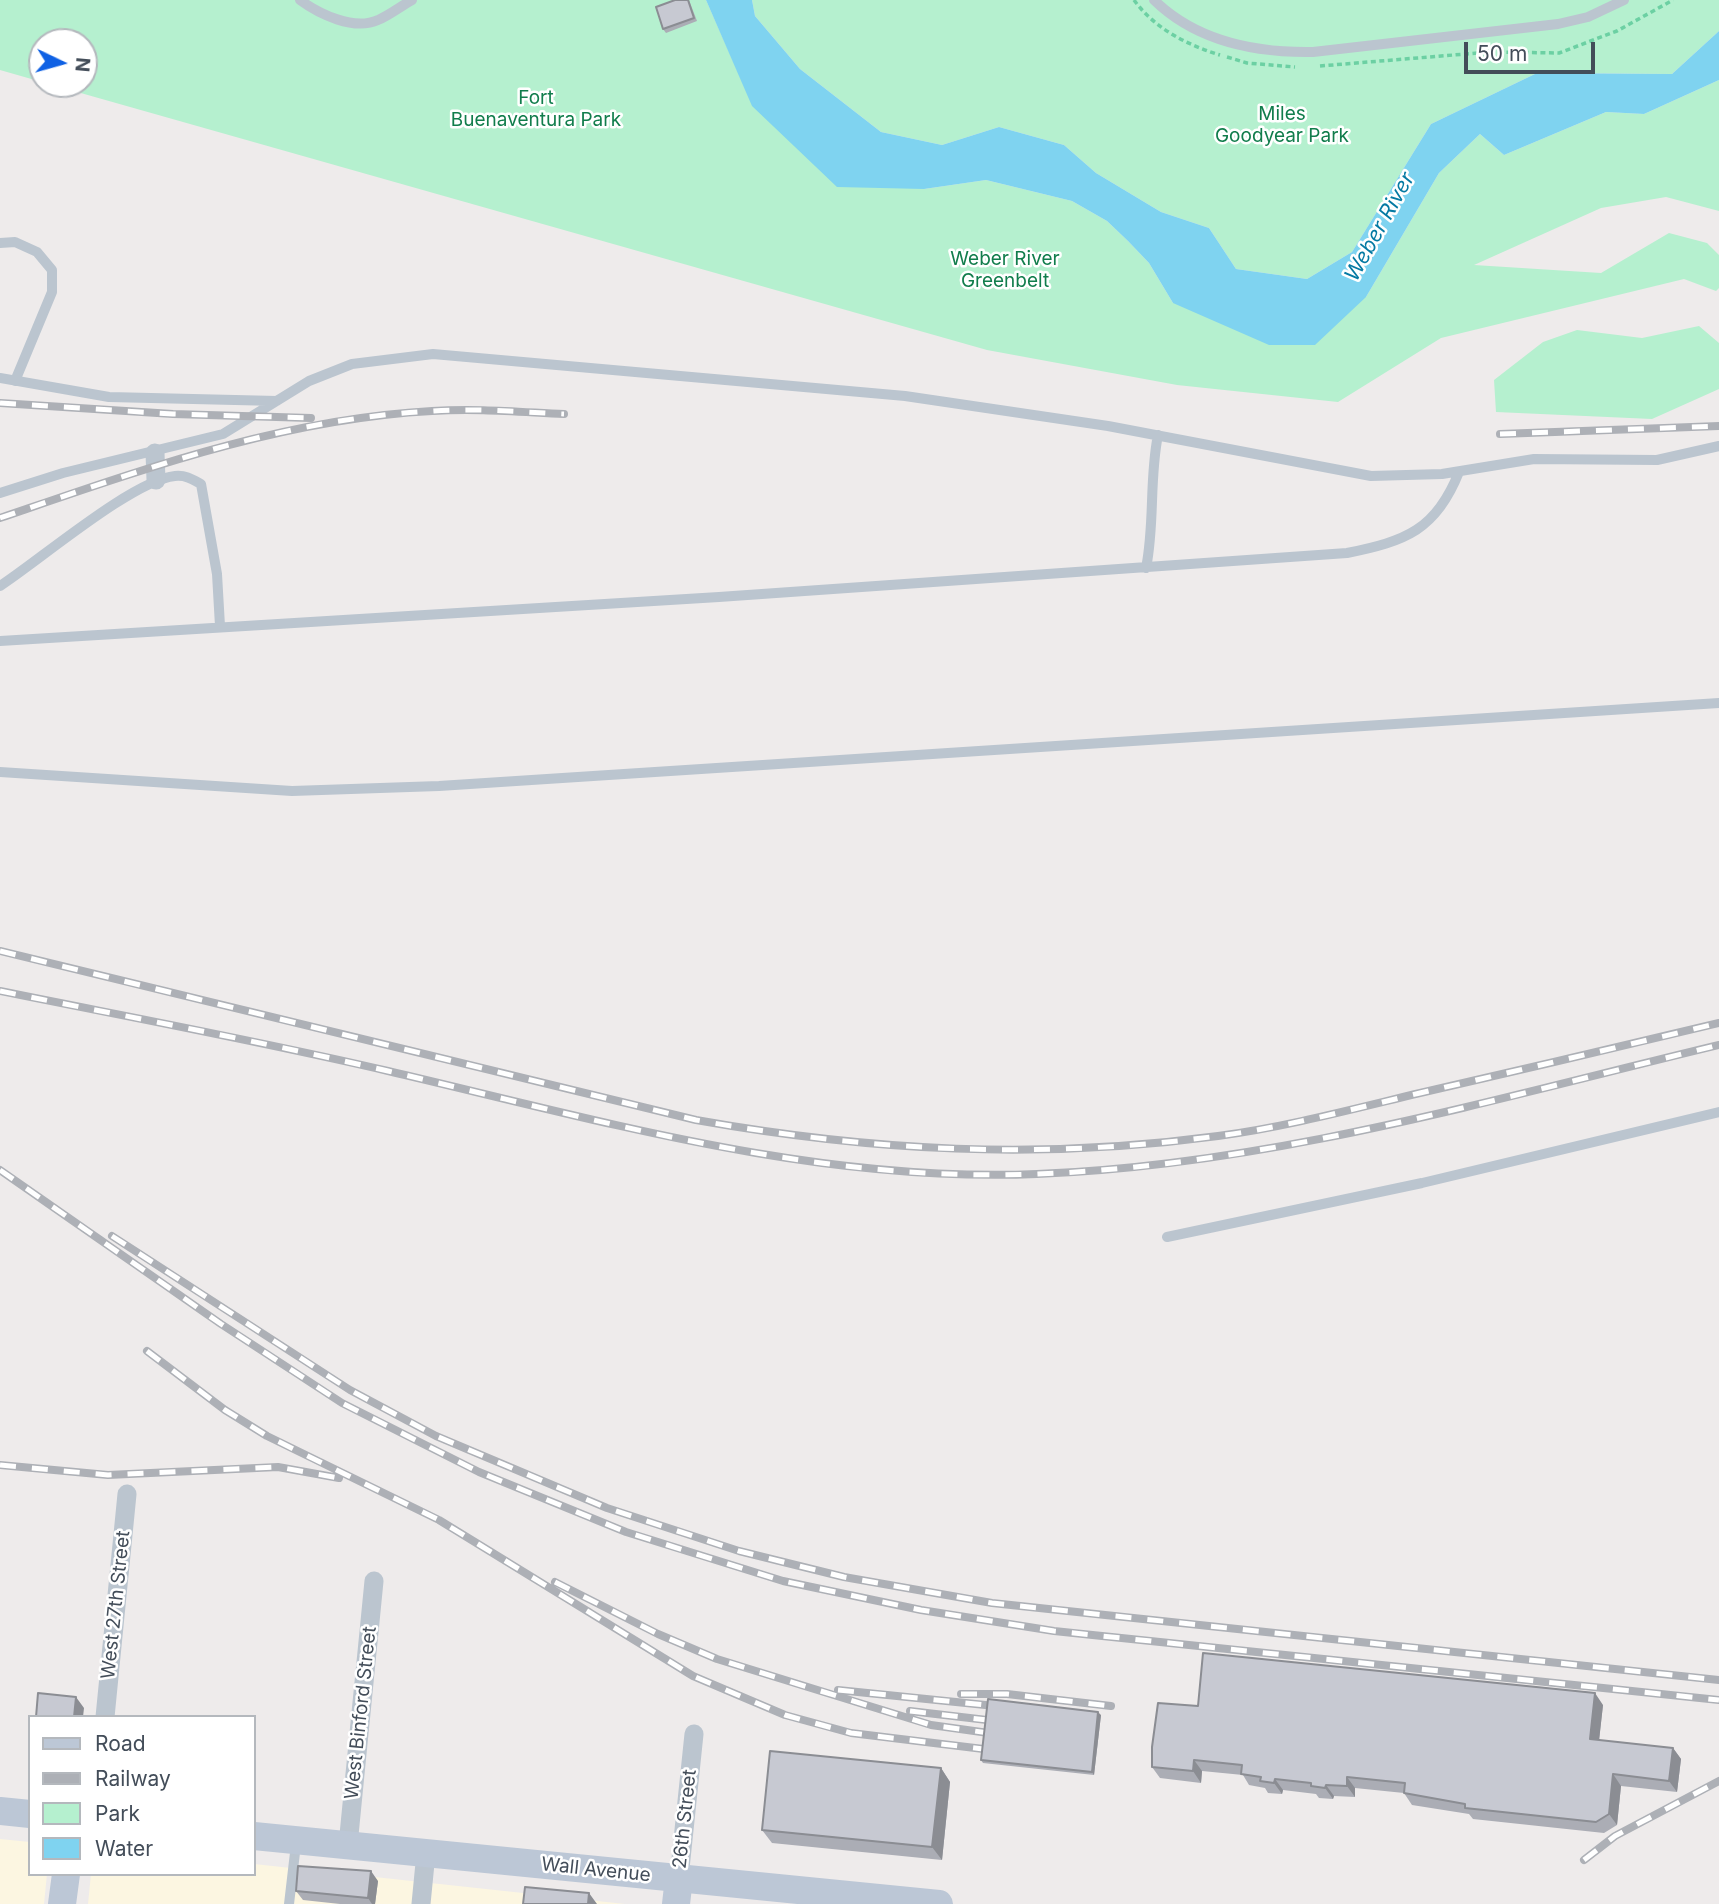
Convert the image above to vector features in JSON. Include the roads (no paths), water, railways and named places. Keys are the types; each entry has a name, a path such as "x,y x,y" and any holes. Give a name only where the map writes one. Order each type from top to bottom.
{"main road":[{"path":"0,1811 28,1814"},
{"name":"Wall Avenue","path":"256,1836 426,1853 678,1891 939,1904"},
{"path":"62,1904 65,1876"}],"street":[{"path":"155,453 156,480"},
{"name":"West 27th Street","path":"105,1715 127,1494"},
{"name":"West Binford Street","path":"348,1845 374,1581"},
{"name":"26th Street","path":"678,1891 694,1734"},
{"path":"421,1904 426,1853"}],"lane":[{"path":"300,0 315,11 344,21 376,22 412,0"},
{"path":"1154,0 1172,18 1238,47 1273,53 1314,52 1558,24 1588,17 1624,0"},
{"path":"0,243 15,242 37,252 52,270 52,292 15,381"},
{"path":"0,493 63,473 155,453 223,434 309,382 352,364 433,354 905,396 1158,435 1371,476 1458,472 1534,459 1657,460 1719,446"},
{"path":"0,378 109,397 277,401"},
{"path":"1146,568 1152,534 1154,458 1158,435"},
{"path":"0,641 719,597 1348,553 1392,544 1428,524 1448,498 1458,472"},
{"path":"0,586 131,494 156,480 188,476 201,484 217,574 220,626"},
{"path":"0,772 292,791 439,786 1719,703"},
{"path":"1167,1237 1422,1183 1719,1112"},
{"path":"289,1904 296,1840"}],"water":[{"name":"Weber River","path":"706,0 752,0 755,16 800,69 881,132 942,145 999,127 1064,145 1096,173 1161,212 1209,228 1236,269 1307,279 1352,252 1431,124 1537,73 1672,74 1719,31 1719,80 1644,114 1606,112 1504,155 1480,134 1439,173 1366,297 1315,345 1269,345 1173,303 1149,263 1128,241 1107,221 1072,201 986,180 924,189 837,187 752,106"}],"railway":[{"path":"0,403 173,414 311,418"},
{"path":"0,518 212,449 321,424 448,410 564,414"},
{"path":"1500,434 1719,426"},
{"path":"0,951 696,1120 826,1139 956,1149 1086,1148 1218,1136 1269,1128 1719,1023"},
{"path":"0,991 388,1071 710,1145 872,1169 954,1174 1037,1174 1210,1158 1381,1126 1719,1045"},
{"path":"0,1170 221,1324 342,1403 479,1472 626,1532 783,1581 921,1610 1054,1631 1719,1700"},
{"path":"112,1236 350,1390 436,1436 607,1508 739,1551 844,1577 992,1603 1719,1680"},
{"path":"147,1351 225,1410 267,1436 439,1520 693,1676 785,1715 851,1733 1000,1751"},
{"path":"0,1465 108,1475 278,1467 339,1478"},
{"path":"555,1582 658,1634 717,1659 931,1725 1003,1735"},
{"path":"838,1690 1005,1707"},
{"path":"961,1694 1007,1694 1111,1706"},
{"path":"910,1711 1004,1722"},
{"path":"1584,1860 1615,1836 1719,1781"}],"park label":[{"name":"Fort Buenaventura Park","path":"536,109"},
{"name":"Miles Goodyear Park","path":"1282,125"},
{"name":"Weber River Greenbelt","path":"1005,270"}]}
